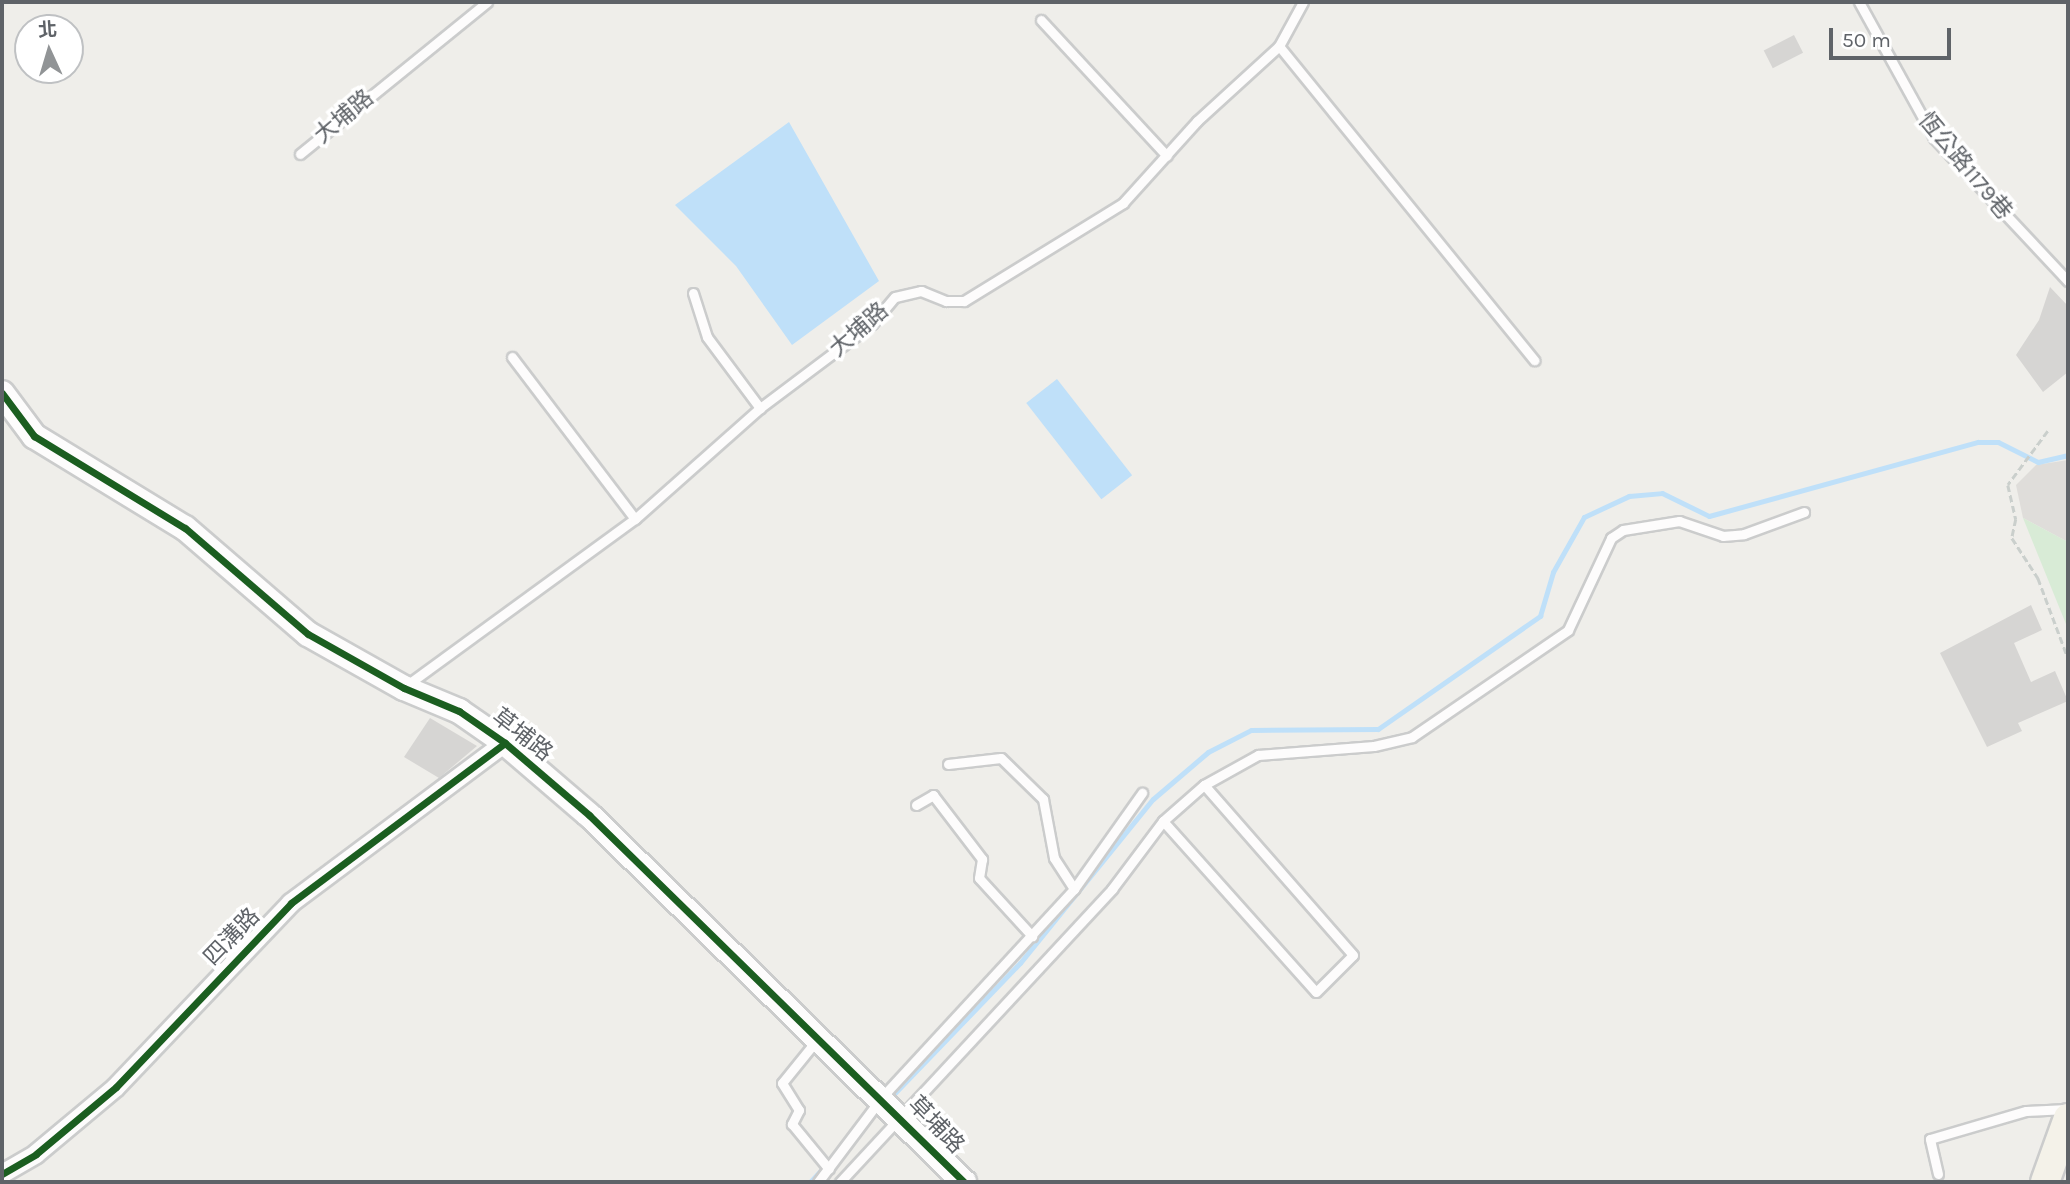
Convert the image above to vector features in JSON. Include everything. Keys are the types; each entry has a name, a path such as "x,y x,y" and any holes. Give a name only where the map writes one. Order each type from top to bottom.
{"main road":[{"path":"2045,1182 2068,1118"}],"street":[{"name":"草埔路","path":"2,393 34,436 185,528 308,634 404,688 459,711 505,743 589,815 902,1116 964,1182"},
{"name":"四溝路","path":"2,1174 36,1154 116,1087 291,904 505,743"}],"lane":[{"name":"大埔路","path":"300,154 487,2"},
{"name":"大埔路","path":"404,688 635,519 760,408 872,324 895,298 921,290 946,301 964,301 1124,203 1167,156 1279,46 1303,2"},
{"name":"恆公路1179巷","path":"1859,2 1934,138 2068,281"},
{"path":"1041,20 1167,156"},
{"path":"1279,46 1534,360"},
{"path":"692,293 707,337 760,408"},
{"path":"512,357 635,519"},
{"path":"839,1182 1112,889 1163,821 1204,785 1258,755 1374,746 1412,737 1568,630 1611,538 1623,530 1679,521 1724,536 1744,534 1804,512"},
{"path":"948,764 1001,758 1035,791 1051,816 1054,858 1074,889"},
{"path":"1163,821 1316,992 1353,954 1204,785"},
{"path":"818,1182 882,1097 1074,889 1142,793"},
{"path":"916,805 933,794 982,859 979,878 1032,936"},
{"path":"820,1037 782,1083 799,1110 792,1124 829,1169"},
{"path":"1938,1174 1930,1139 2026,1111 2068,1109"}],"path":[{"path":"2048,431 2034,446 2008,485 2016,519 2012,538 2038,578 2068,658"}],"shaded area":[{"path":"2068,460 2068,542 2023,518 2016,485 2036,465"}],"green space":[{"path":"2023,518 2068,542 2068,629"}],"water":[{"path":"789,122 879,281 792,345 736,266 675,205"},
{"path":"1057,379 1132,475 1101,499 1026,403"}],"building":[{"path":"1794,35 1803,53 1773,68 1764,50"},
{"path":"2050,287 2068,306 2068,372 2043,392 2016,355 2039,320"},
{"path":"2031,605 2042,630 2014,643 2031,682 2055,671 2068,701 2018,723 2022,731 1987,747 1940,653"},
{"path":"430,718 477,746 439,778 404,757"}],"waterway":[{"path":"889,1099 1020,963 1153,799 1208,752 1251,730 1378,729 1540,616 1553,572 1584,517 1629,496 1662,493 1709,516 1978,442 1998,442 2038,462 2068,455"},
{"path":"810,1182 827,1164"}],"cycle path":[{"path":"2,393 34,436 185,528 308,634 404,688 459,711 505,743 589,815 964,1182"},
{"path":"2,1174 36,1154 116,1087 291,903 505,743"}]}
